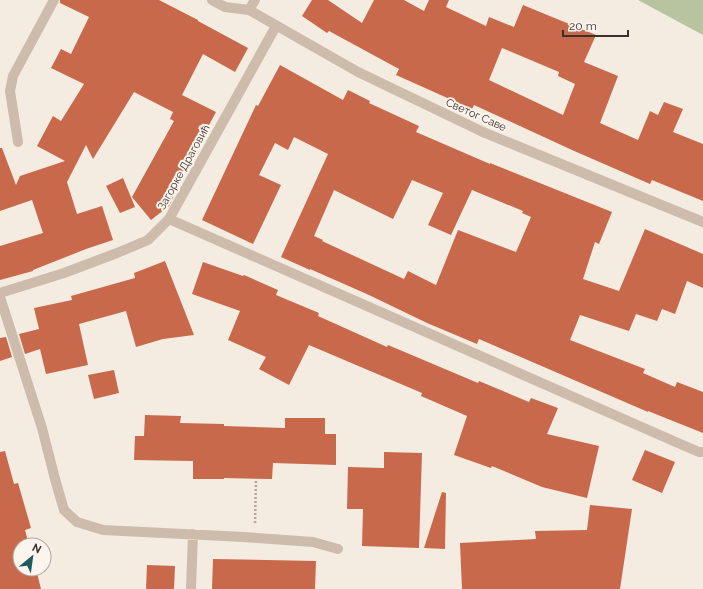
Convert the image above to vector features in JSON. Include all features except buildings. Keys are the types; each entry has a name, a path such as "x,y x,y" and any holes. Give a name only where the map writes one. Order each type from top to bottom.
{"street":[{"path":"18,142 10,91 13,76 54,0"},
{"name":"Светог Саве","path":"212,0 225,7 249,10 358,72 483,132 703,222"},
{"path":"244,0 249,10"},
{"path":"249,10 255,0"},
{"name":"Загорке Драговић","path":"0,293 64,273 148,240 169,219 276,26"},
{"path":"169,219 678,444 699,452 703,452"},
{"path":"0,297 42,428 64,510 77,522 103,530 313,542 338,549"},
{"path":"191,589 193,534"}],"path":[{"path":"255,538 256,479"}],"green space":[{"path":"638,0 703,0 703,35"}]}
